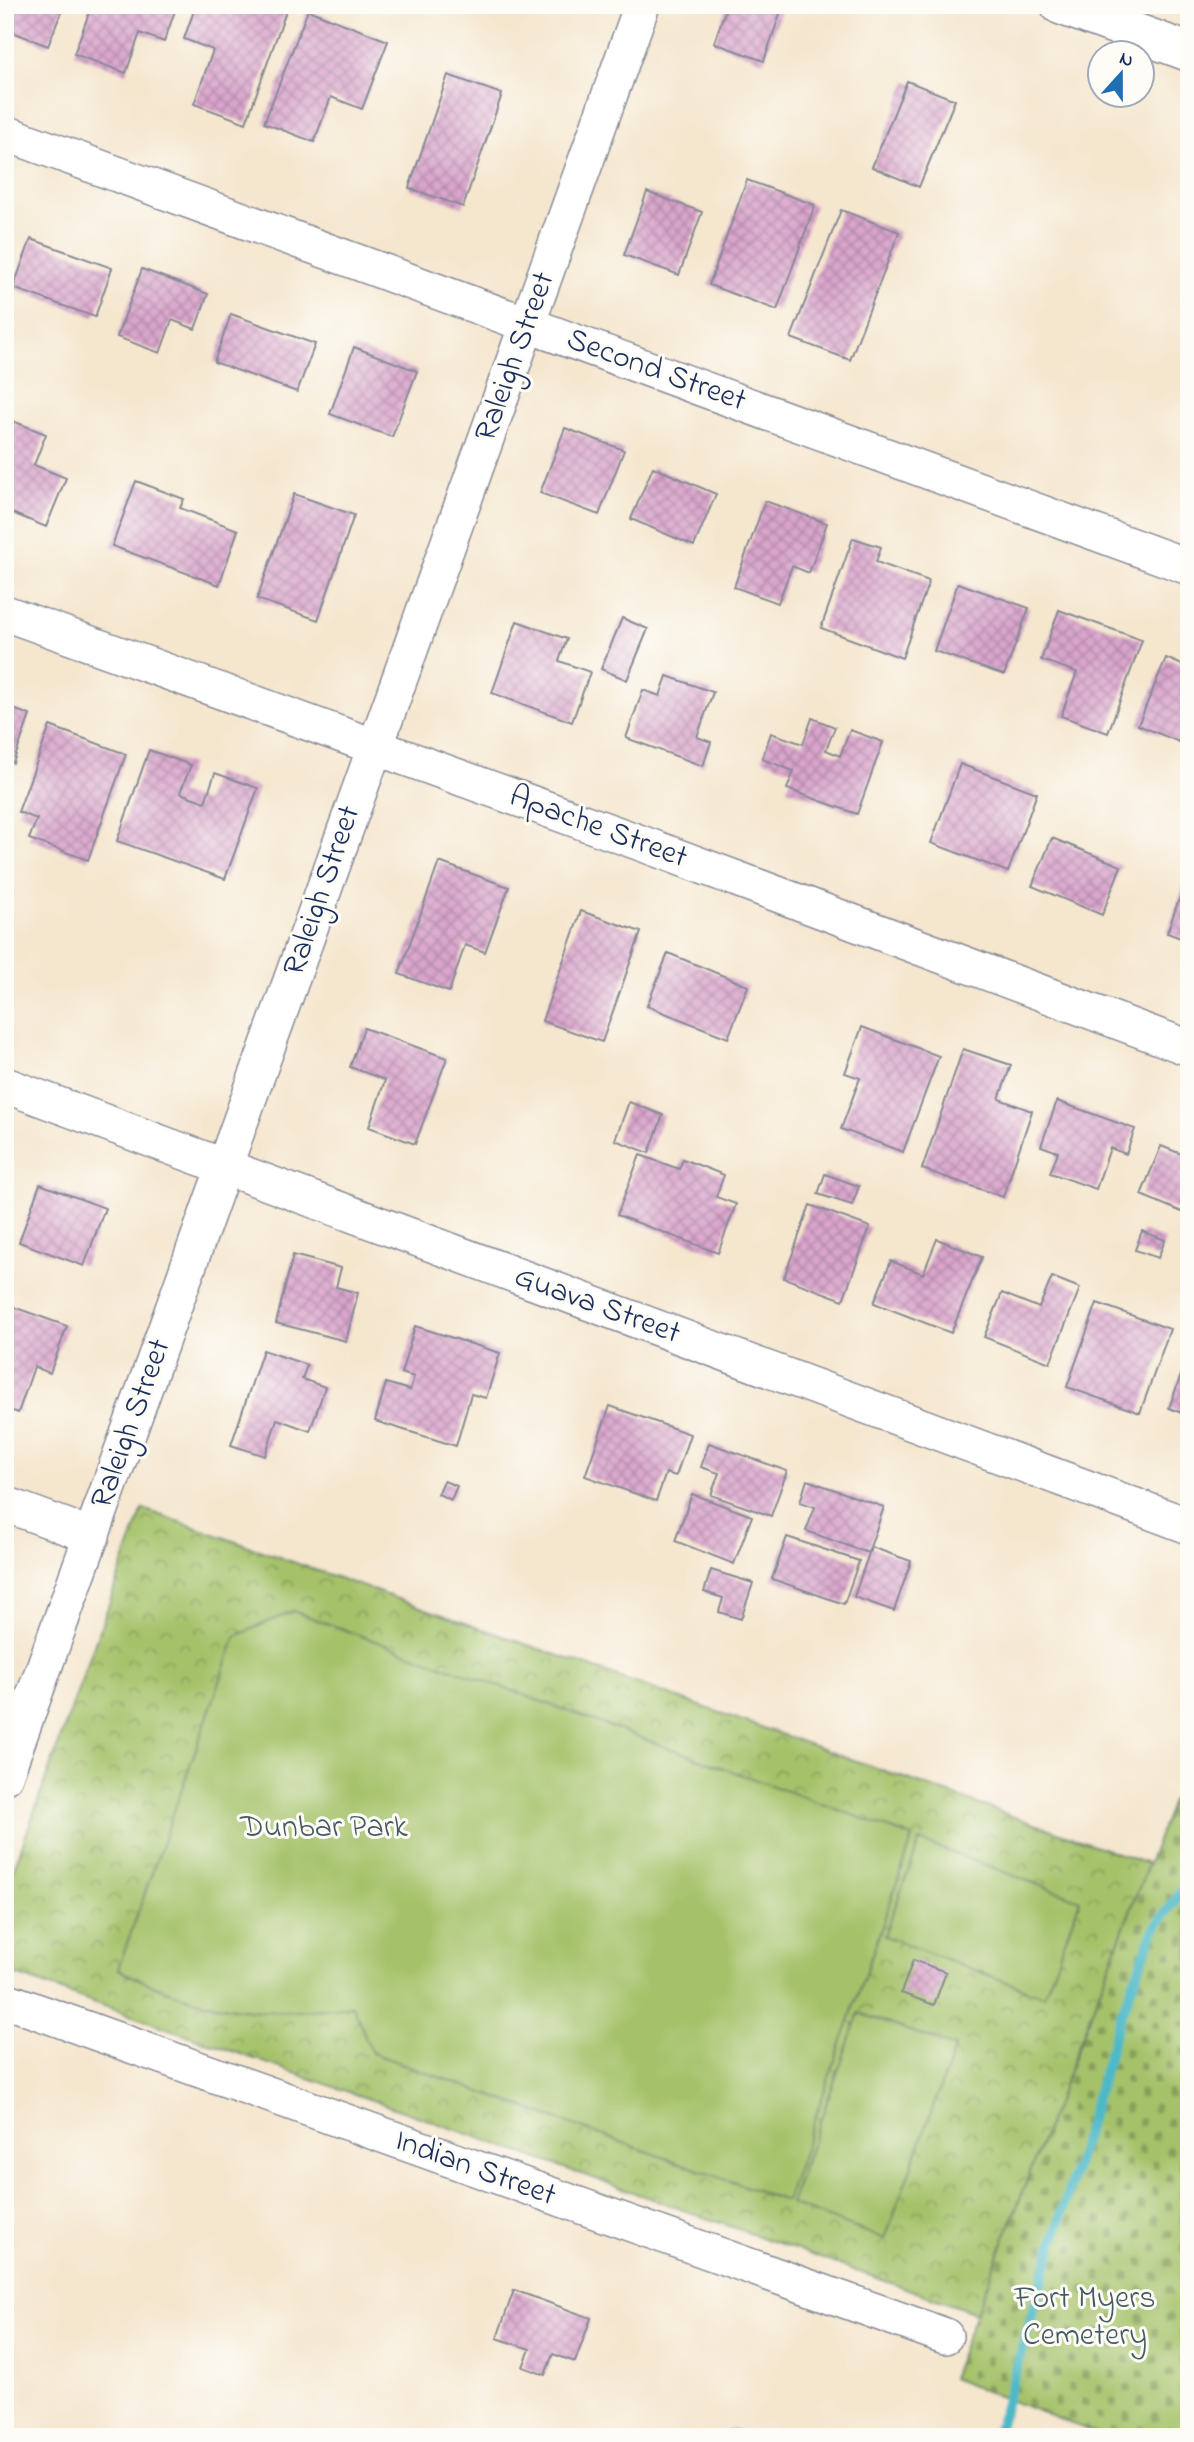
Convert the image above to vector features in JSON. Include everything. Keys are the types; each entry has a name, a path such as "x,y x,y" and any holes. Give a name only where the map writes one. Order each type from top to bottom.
{"street":[{"name":"Raleigh Street","path":"5,1776 642,5"},
{"path":"1060,5 1189,52"},
{"name":"Second Street","path":"5,133 1189,567"},
{"name":"Apache Street","path":"5,613 374,746 1189,1048"},
{"name":"Guava Street","path":"5,1085 1189,1526"},
{"path":"5,1504 92,1536"},
{"name":"Indian Street","path":"5,2000 945,2336"}],"green space":[{"name":"Dunbar Park","path":"143,1509 1148,1864 976,2313 5,1971 5,1893"},
{"path":"293,1611 913,1837 786,2201 372,2053 353,2006 289,2011 233,2008 182,1996 118,1969 236,1636"},
{"name":"Fort Myers Cemetery","path":"1189,1757 1189,2437 1106,2437 951,2378"},
{"path":"920,1841 1080,1900 1044,1996 884,1936"},
{"path":"859,2013 955,2047 885,2239 790,2204"}],"building":[{"path":"10,5 64,5 48,46 5,29 5,18"},
{"path":"92,5 177,5 164,42 140,33 126,73 74,54"},
{"path":"196,5 279,5 287,8 246,123 194,104 213,50 184,39"},
{"path":"727,5 783,5 764,61 714,43"},
{"path":"308,10 388,41 362,109 331,97 314,142 264,123"},
{"path":"448,75 502,94 463,207 409,188"},
{"path":"907,81 955,100 919,187 872,167"},
{"path":"747,180 815,205 777,310 709,285"},
{"path":"647,192 702,212 679,275 624,255"},
{"path":"841,210 899,232 850,360 791,338"},
{"path":"5,212 12,214 6,232 5,232"},
{"path":"31,239 112,268 95,317 13,288"},
{"path":"142,269 208,294 195,329 172,320 160,353 117,337"},
{"path":"231,314 315,344 297,392 214,362"},
{"path":"354,347 417,371 392,437 330,414"},
{"path":"5,418 46,434 34,465 66,478 46,527 5,510"},
{"path":"565,428 624,450 599,515 540,493"},
{"path":"653,467 716,494 694,546 631,519"},
{"path":"136,481 184,499 180,508 238,530 219,585 112,546"},
{"path":"294,494 354,515 318,620 257,599"},
{"path":"765,501 827,523 809,573 792,566 778,603 734,587"},
{"path":"853,538 881,547 876,562 929,581 902,658 821,628"},
{"path":"958,583 1029,608 1004,675 934,651"},
{"path":"1059,610 1142,640 1108,733 1061,716 1077,672 1041,660"},
{"path":"622,618 648,629 627,680 601,669"},
{"path":"517,621 567,639 559,661 590,672 572,722 492,693"},
{"path":"1166,658 1189,668 1189,746 1138,725"},
{"path":"667,676 713,692 697,737 711,742 703,766 626,738 643,690 660,696"},
{"path":"5,706 30,715 13,763 5,760"},
{"path":"812,718 835,727 826,750 840,756 850,730 883,742 857,814 787,789 794,771 762,759 771,733 803,744"},
{"path":"50,726 126,754 88,860 29,839 37,819 18,812"},
{"path":"149,750 191,765 180,793 205,802 215,773 258,788 225,879 117,841"},
{"path":"960,764 1037,793 1008,872 931,843"},
{"path":"1052,838 1121,866 1102,915 1032,886"},
{"path":"439,862 509,887 485,952 465,945 449,992 399,974"},
{"path":"1189,874 1189,941 1167,933"},
{"path":"581,911 641,932 602,1042 542,1021"},
{"path":"668,953 748,986 728,1038 647,1006"},
{"path":"862,1027 939,1056 903,1152 841,1129 860,1078 845,1073"},
{"path":"364,1028 447,1058 415,1144 369,1127 385,1080 350,1067"},
{"path":"963,1049 1011,1065 999,1099 1032,1111 1003,1197 922,1169"},
{"path":"1057,1101 1135,1129 1126,1154 1110,1148 1096,1189 1050,1173 1058,1152 1041,1146"},
{"path":"629,1102 663,1115 649,1153 615,1140"},
{"path":"1161,1146 1189,1157 1189,1215 1141,1195"},
{"path":"640,1155 679,1169 683,1159 724,1175 716,1197 736,1204 718,1253 617,1215"},
{"path":"825,1174 859,1186 852,1205 818,1194"},
{"path":"40,1184 105,1208 84,1266 19,1242"},
{"path":"810,1205 870,1227 843,1300 784,1278"},
{"path":"1142,1231 1165,1240 1158,1258 1135,1250"},
{"path":"937,1239 982,1257 951,1333 874,1303 891,1261 923,1274"},
{"path":"293,1255 341,1268 336,1287 358,1293 346,1341 276,1323"},
{"path":"1052,1277 1080,1288 1050,1363 984,1337 1002,1293 1039,1308"},
{"path":"1097,1303 1170,1329 1140,1413 1067,1387"},
{"path":"5,1304 67,1326 50,1373 34,1367 18,1413 5,1408"},
{"path":"415,1326 500,1353 486,1398 471,1394 456,1446 375,1421 386,1383 410,1390 414,1377 401,1373"},
{"path":"263,1350 307,1365 302,1379 325,1387 310,1431 277,1419 265,1456 231,1445"},
{"path":"1181,1375 1189,1378 1189,1416 1169,1408"},
{"path":"610,1406 690,1434 676,1476 666,1473 656,1501 585,1476"},
{"path":"709,1443 787,1471 771,1516 711,1495 719,1473 701,1467"},
{"path":"807,1480 884,1507 868,1553 806,1531 815,1507 800,1502"},
{"path":"444,1481 457,1486 451,1500 438,1494"},
{"path":"692,1494 752,1516 734,1564 675,1541"},
{"path":"787,1537 859,1561 844,1604 772,1579"},
{"path":"871,1547 911,1561 894,1611 854,1597"},
{"path":"711,1570 753,1583 741,1619 719,1612 723,1598 704,1592"},
{"path":"913,1960 946,1972 934,2005 901,1993"},
{"path":"514,2290 591,2318 575,2362 553,2354 545,2375 523,2367 530,2349 497,2338"},
{"path":"731,2428 754,2436 754,2437 728,2437"}],"waterway":[{"path":"996,2437 1120,2017 1154,1930 1189,1881"}]}
